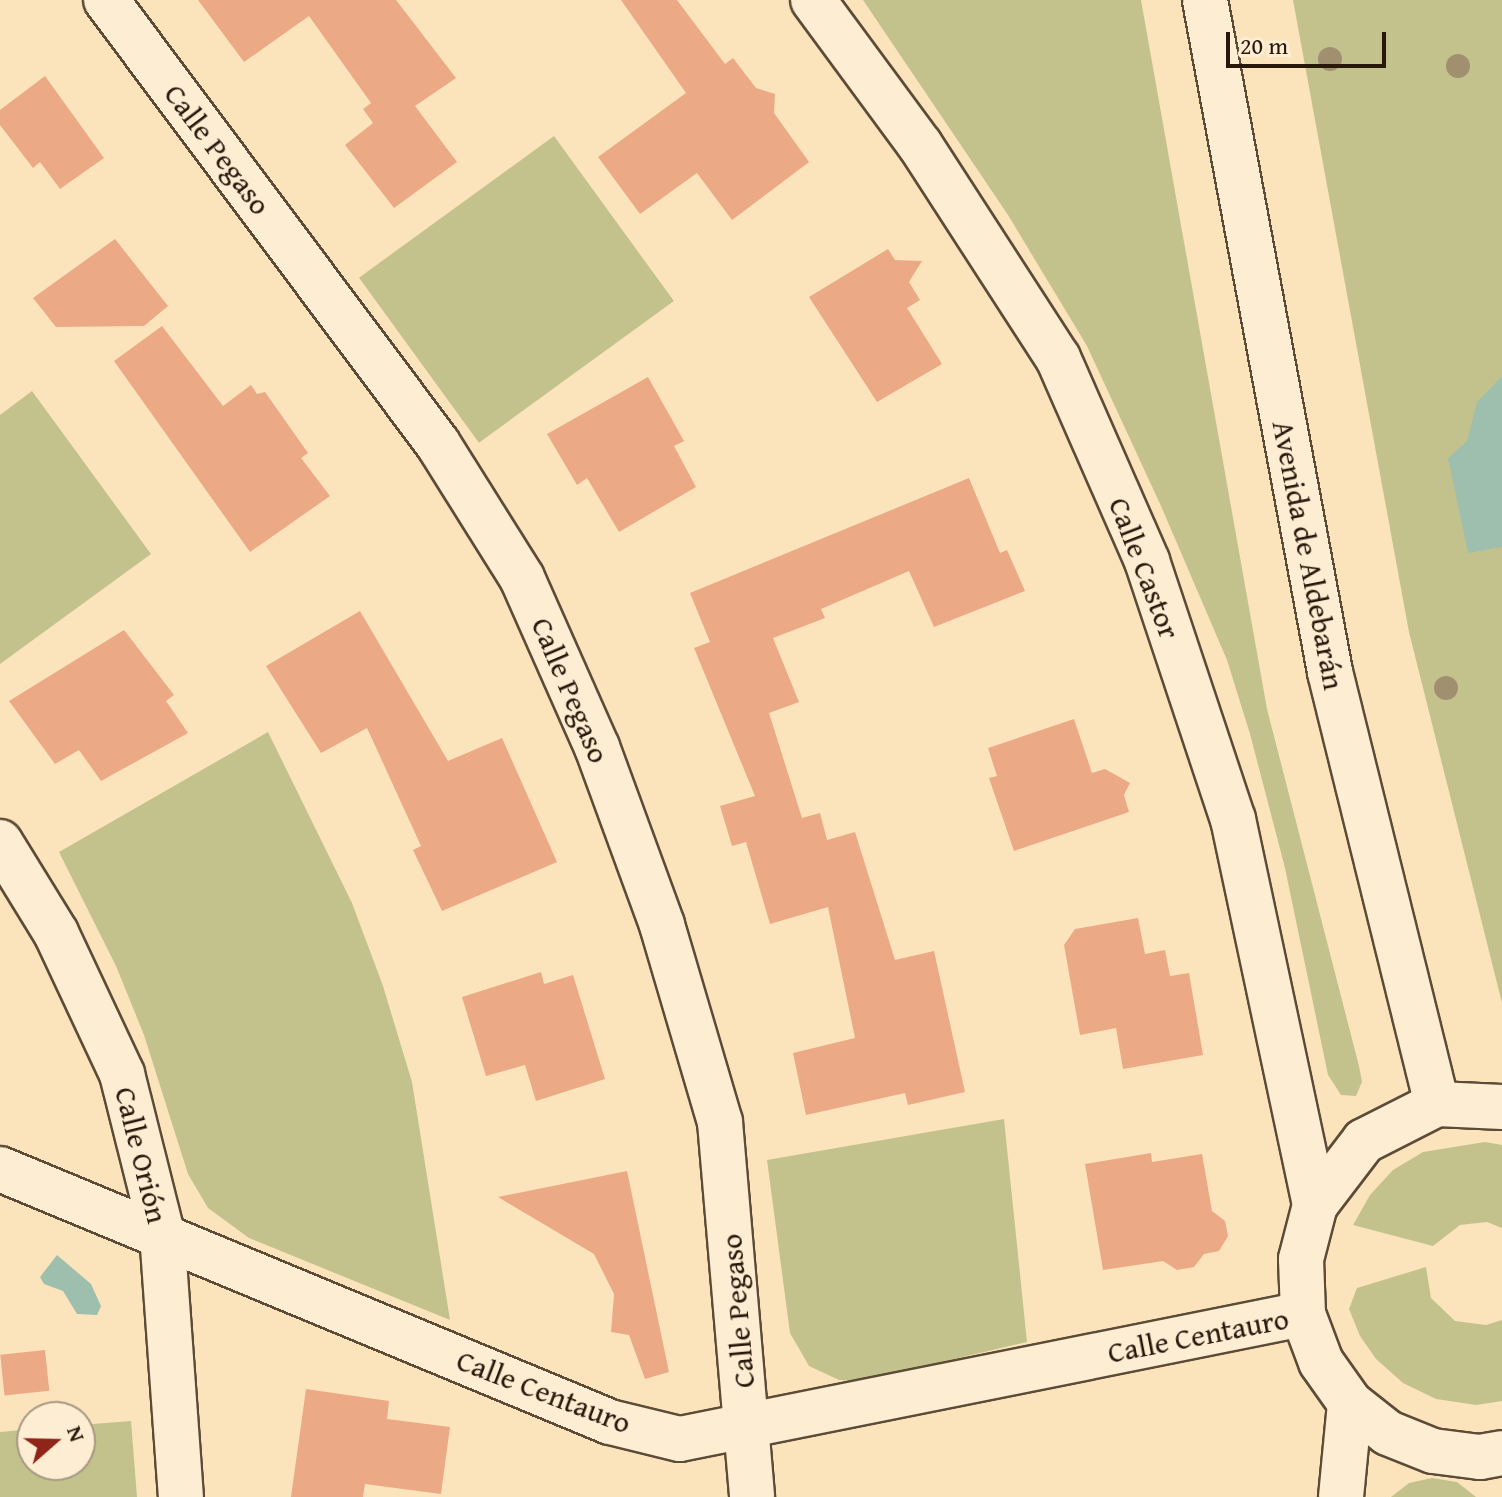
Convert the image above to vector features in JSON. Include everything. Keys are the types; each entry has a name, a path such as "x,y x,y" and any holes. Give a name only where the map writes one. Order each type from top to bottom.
{"street":[{"name":"Calle Pegaso","path":"106,0 438,444 522,578 597,747 662,925 720,1122 752,1497"},
{"name":"Calle Castor","path":"813,0 920,145 1058,358 1147,561 1233,819 1315,1205"},
{"name":"Avenida de Aldebarán","path":"1205,0 1330,672 1437,1104"},
{"name":"Calle Orión","path":"0,842 56,933 122,1074 162,1233 181,1497"},
{"path":"1502,1107 1437,1104 1364,1141 1315,1205 1301,1259 1303,1314 1321,1362 1350,1403 1388,1433 1433,1451 1480,1457 1502,1453"},
{"name":"Calle Centauro","path":"0,1169 162,1233 610,1422 680,1439 1303,1314"},
{"path":"1341,1497 1350,1403"}],"shaded area":[{"path":"863,0 1141,0 1267,709 1359,1066 1362,1082 1356,1096 1341,1095 1328,1075 1285,868 1250,734 1227,660 1161,506 1087,346 1008,215"},
{"path":"1293,0 1502,0 1502,1003 1409,632"},
{"path":"554,136 674,301 479,443 359,278"},
{"path":"1502,376 1502,547 1468,553 1448,458 1467,441 1477,402"},
{"path":"32,391 151,554 0,664 0,415"},
{"path":"268,732 352,903 383,986 412,1082 450,1320 249,1238 208,1208 188,1174 144,1035 116,966 59,852"},
{"path":"1004,1119 1027,1342 861,1381 839,1380 809,1366 790,1333 767,1160"},
{"path":"1485,1142 1502,1145 1502,1228 1487,1222 1460,1225 1433,1246 1353,1225 1370,1195 1393,1170 1423,1152"},
{"path":"57,1255 91,1284 101,1306 97,1315 77,1314 63,1291 44,1284 40,1277"},
{"path":"1426,1267 1431,1298 1455,1321 1486,1325 1502,1320 1502,1401 1476,1405 1436,1399 1403,1383 1376,1359 1360,1336 1349,1309 1357,1288"},
{"path":"131,1421 137,1497 0,1497 0,1432 16,1430 16,1481 96,1481 96,1424"},
{"path":"1432,1478 1457,1482 1476,1497 1391,1497 1409,1483"}],"building":[{"path":"198,0 396,0 456,78 415,106 457,162 394,208 345,145 373,123 363,109 371,103 309,16 244,62"},
{"path":"621,0 677,0 725,64 733,58 756,88 775,94 774,113 809,162 732,220 697,173 640,214 598,157 686,93"},
{"path":"45,76 104,158 60,189 40,162 33,168 0,125 0,110"},
{"path":"115,239 168,306 144,326 56,327 33,298"},
{"path":"888,249 895,260 922,261 909,282 920,300 907,308 942,364 877,402 809,297"},
{"path":"162,326 223,406 251,385 257,394 265,392 308,453 301,458 330,496 250,552 114,361"},
{"path":"648,377 684,441 674,446 696,487 619,532 587,478 577,485 547,434"},
{"path":"969,478 1000,553 1007,550 1025,591 934,627 909,571 821,609 825,618 773,638 799,702 769,713 802,818 820,813 827,840 855,832 895,960 934,951 965,1092 908,1105 905,1093 806,1115 793,1053 855,1038 828,907 770,924 746,842 732,846 720,806 755,796 694,648 710,642 690,593"},
{"path":"360,611 448,761 502,738 557,862 442,911 413,850 421,846 367,728 321,753 266,666"},
{"path":"124,630 174,695 166,701 188,733 101,781 79,750 55,764 9,701"},
{"path":"1074,719 1092,773 1105,769 1130,783 1124,795 1129,812 1014,851 989,778 997,776 988,748"},
{"path":"1138,918 1145,954 1165,950 1170,976 1189,973 1203,1055 1123,1069 1116,1028 1080,1035 1064,945 1075,929"},
{"path":"541,972 544,984 573,975 605,1079 536,1101 525,1065 486,1076 462,997"},
{"path":"1151,1153 1152,1162 1202,1154 1212,1211 1225,1221 1228,1236 1219,1251 1204,1254 1194,1267 1177,1270 1163,1261 1103,1270 1085,1164"},
{"path":"627,1171 669,1372 645,1379 629,1335 611,1332 614,1294 594,1254 498,1197"},
{"path":"45,1350 49,1391 5,1395 0,1355"},
{"path":"306,1389 389,1401 387,1419 450,1427 441,1494 365,1484 363,1497 291,1497"}]}
